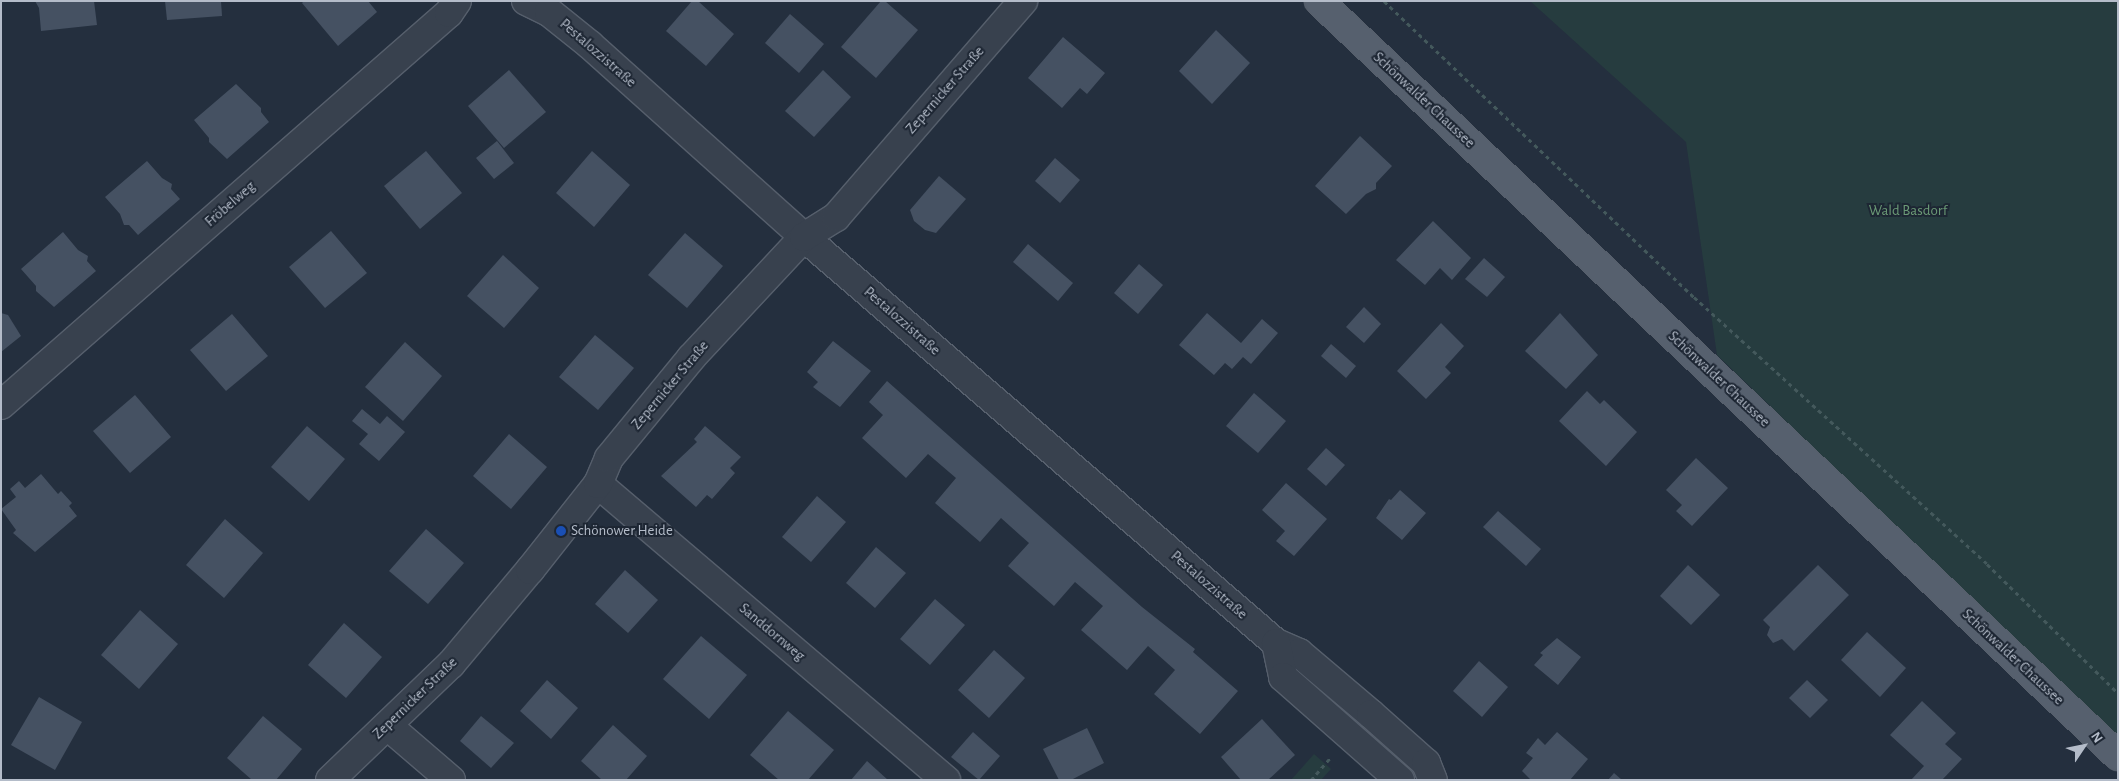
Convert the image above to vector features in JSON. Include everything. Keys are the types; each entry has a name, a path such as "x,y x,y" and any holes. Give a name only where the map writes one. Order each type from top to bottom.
{"main road":[{"name":"Schönwalder Chaussee","path":"1319,1 2118,756"}],"street":[{"name":"Fröbelweg","path":"1,405 449,13 457,1"},
{"name":"Pestalozzistraße","path":"526,1 549,12 590,45 804,237 1276,643 1298,653 1371,714 1426,763 1433,780"},
{"name":"Zepernicker Straße","path":"330,780 358,750 388,726 452,664 598,484 609,458 691,358 804,237 836,217 1022,1"},
{"name":"Sanddornweg","path":"598,484 946,780"},
{"path":"1276,643 1283,678 1400,780"},
{"path":"388,726 451,780"}],"path":[{"path":"1384,1 1694,297 1987,564 2118,693"}],"green space":[{"name":"Wald Basdorf","path":"1530,1 2118,1 2118,739 1717,355 1686,142"},
{"path":"1314,754 1331,769 1321,780 1291,780"}],"building":[{"path":"35,1 94,1 97,25 41,31 39,8"},
{"path":"165,1 221,1 222,16 167,20"},
{"path":"304,1 368,1 377,12 338,46 302,3"},
{"path":"692,1 698,1 734,34 706,66 666,31"},
{"path":"881,1 885,1 918,30 876,78 841,47"},
{"path":"790,14 824,44 799,73 765,43"},
{"path":"1216,30 1250,63 1212,104 1179,71"},
{"path":"1063,37 1105,73 1087,94 1080,88 1062,108 1028,78"},
{"path":"509,70 546,112 504,148 468,106"},
{"path":"823,70 851,97 814,137 785,111"},
{"path":"236,84 261,108 261,112 269,122 227,159 209,142 209,138 194,120"},
{"path":"1360,136 1392,166 1376,183 1376,189 1366,194 1346,214 1315,186"},
{"path":"497,141 514,163 494,179 476,158"},
{"path":"426,151 462,193 420,229 384,186"},
{"path":"592,151 630,185 594,227 556,193"},
{"path":"1055,158 1080,180 1060,203 1035,181"},
{"path":"147,161 162,178 172,184 171,189 180,199 138,235 129,225 124,225 120,214 105,197"},
{"path":"939,176 966,199 936,233 925,230 914,221 910,210"},
{"path":"1433,221 1471,258 1452,280 1440,268 1425,285 1396,260"},
{"path":"331,231 367,273 325,308 289,267"},
{"path":"63,232 78,250 88,256 87,261 96,271 54,307 36,291 36,286 21,269"},
{"path":"685,233 723,266 687,308 648,275"},
{"path":"1028,244 1073,283 1058,301 1013,262"},
{"path":"503,255 539,288 504,328 467,296"},
{"path":"1484,258 1505,277 1487,297 1465,279"},
{"path":"1139,264 1163,285 1138,314 1114,293"},
{"path":"1364,307 1381,324 1364,343 1346,327"},
{"path":"1,313 8,315 21,336 1,352"},
{"path":"1207,313 1241,343 1262,319 1278,333 1251,364 1243,357 1232,369 1225,363 1214,375 1179,345"},
{"path":"1560,313 1598,355 1566,389 1525,351"},
{"path":"232,314 268,356 226,391 190,350"},
{"path":"1441,323 1464,346 1445,367 1451,373 1426,399 1397,371"},
{"path":"595,335 634,368 598,410 559,377"},
{"path":"833,341 871,371 840,407 813,387 818,382 807,372"},
{"path":"405,342 442,376 403,421 365,387"},
{"path":"1331,344 1356,366 1346,378 1321,356"},
{"path":"887,381 1142,607 1195,649 1193,652 1238,691 1200,734 1154,694 1175,670 1148,646 1127,670 1081,630 1103,606 1075,582 1054,606 1008,566 1029,543 1001,518 980,542 935,503 956,478 928,454 906,478 862,438 883,415 869,402"},
{"path":"1587,391 1600,404 1604,400 1637,432 1606,466 1559,421"},
{"path":"1254,393 1286,421 1258,453 1226,426"},
{"path":"135,395 171,437 130,473 93,431"},
{"path":"362,409 380,424 387,416 405,432 379,461 359,444 368,434 352,421"},
{"path":"307,426 345,459 309,501 271,467"},
{"path":"705,426 741,457 730,468 735,473 712,499 707,495 696,507 661,476 697,442 694,439"},
{"path":"509,434 547,467 511,509 473,476"},
{"path":"1326,448 1345,465 1326,486 1307,469"},
{"path":"1696,458 1728,488 1692,526 1676,511 1682,505 1666,490"},
{"path":"41,474 58,494 61,491 72,503 69,506 77,516 35,552 13,533 16,530 1,509 16,497 10,489 19,481 25,488"},
{"path":"1286,483 1327,519 1294,556 1276,541 1285,531 1262,510"},
{"path":"1400,490 1426,513 1402,540 1376,518 1389,499 1391,500"},
{"path":"817,496 846,522 811,562 782,537"},
{"path":"1498,511 1541,549 1526,566 1483,527"},
{"path":"225,519 263,553 224,598 186,565"},
{"path":"426,529 464,563 428,604 389,571"},
{"path":"876,547 906,573 875,608 846,583"},
{"path":"1688,565 1720,595 1691,625 1660,596"},
{"path":"1818,565 1849,595 1794,651 1782,639 1773,643 1767,635 1770,627 1763,620"},
{"path":"625,570 658,600 628,633 595,604"},
{"path":"935,599 965,625 930,665 900,639"},
{"path":"140,610 178,644 139,689 101,655"},
{"path":"344,623 382,657 346,698 308,665"},
{"path":"1867,632 1906,668 1880,697 1841,660"},
{"path":"701,636 747,675 709,719 663,679"},
{"path":"1557,638 1581,657 1558,685 1534,665 1543,655 1540,653"},
{"path":"994,650 1025,678 989,718 958,690"},
{"path":"1479,661 1508,687 1482,717 1453,691"},
{"path":"547,680 578,708 551,739 520,711"},
{"path":"1807,680 1828,700 1810,718 1789,698"},
{"path":"39,697 82,722 55,770 11,745"},
{"path":"1922,701 1956,733 1945,744 1962,759 1942,780 1911,780 1924,766 1890,735"},
{"path":"788,711 834,750 808,780 779,780 750,755"},
{"path":"263,716 302,749 276,780 252,780 227,758"},
{"path":"481,716 514,743 491,768 460,741"},
{"path":"1262,719 1295,755 1268,780 1241,780 1221,757"},
{"path":"613,725 647,756 626,780 602,780 581,761"},
{"path":"1087,728 1104,763 1071,780 1059,780 1043,749"},
{"path":"973,732 1000,756 979,780 951,757"},
{"path":"1557,732 1588,759 1570,780 1531,780 1522,771 1533,758 1526,753 1538,738 1545,745"},
{"path":"867,761 888,780 851,780"},
{"path":"1614,773 1622,780 1608,780"}],"place":[{"name":"Schönower Heide","path":"561,531"}]}
